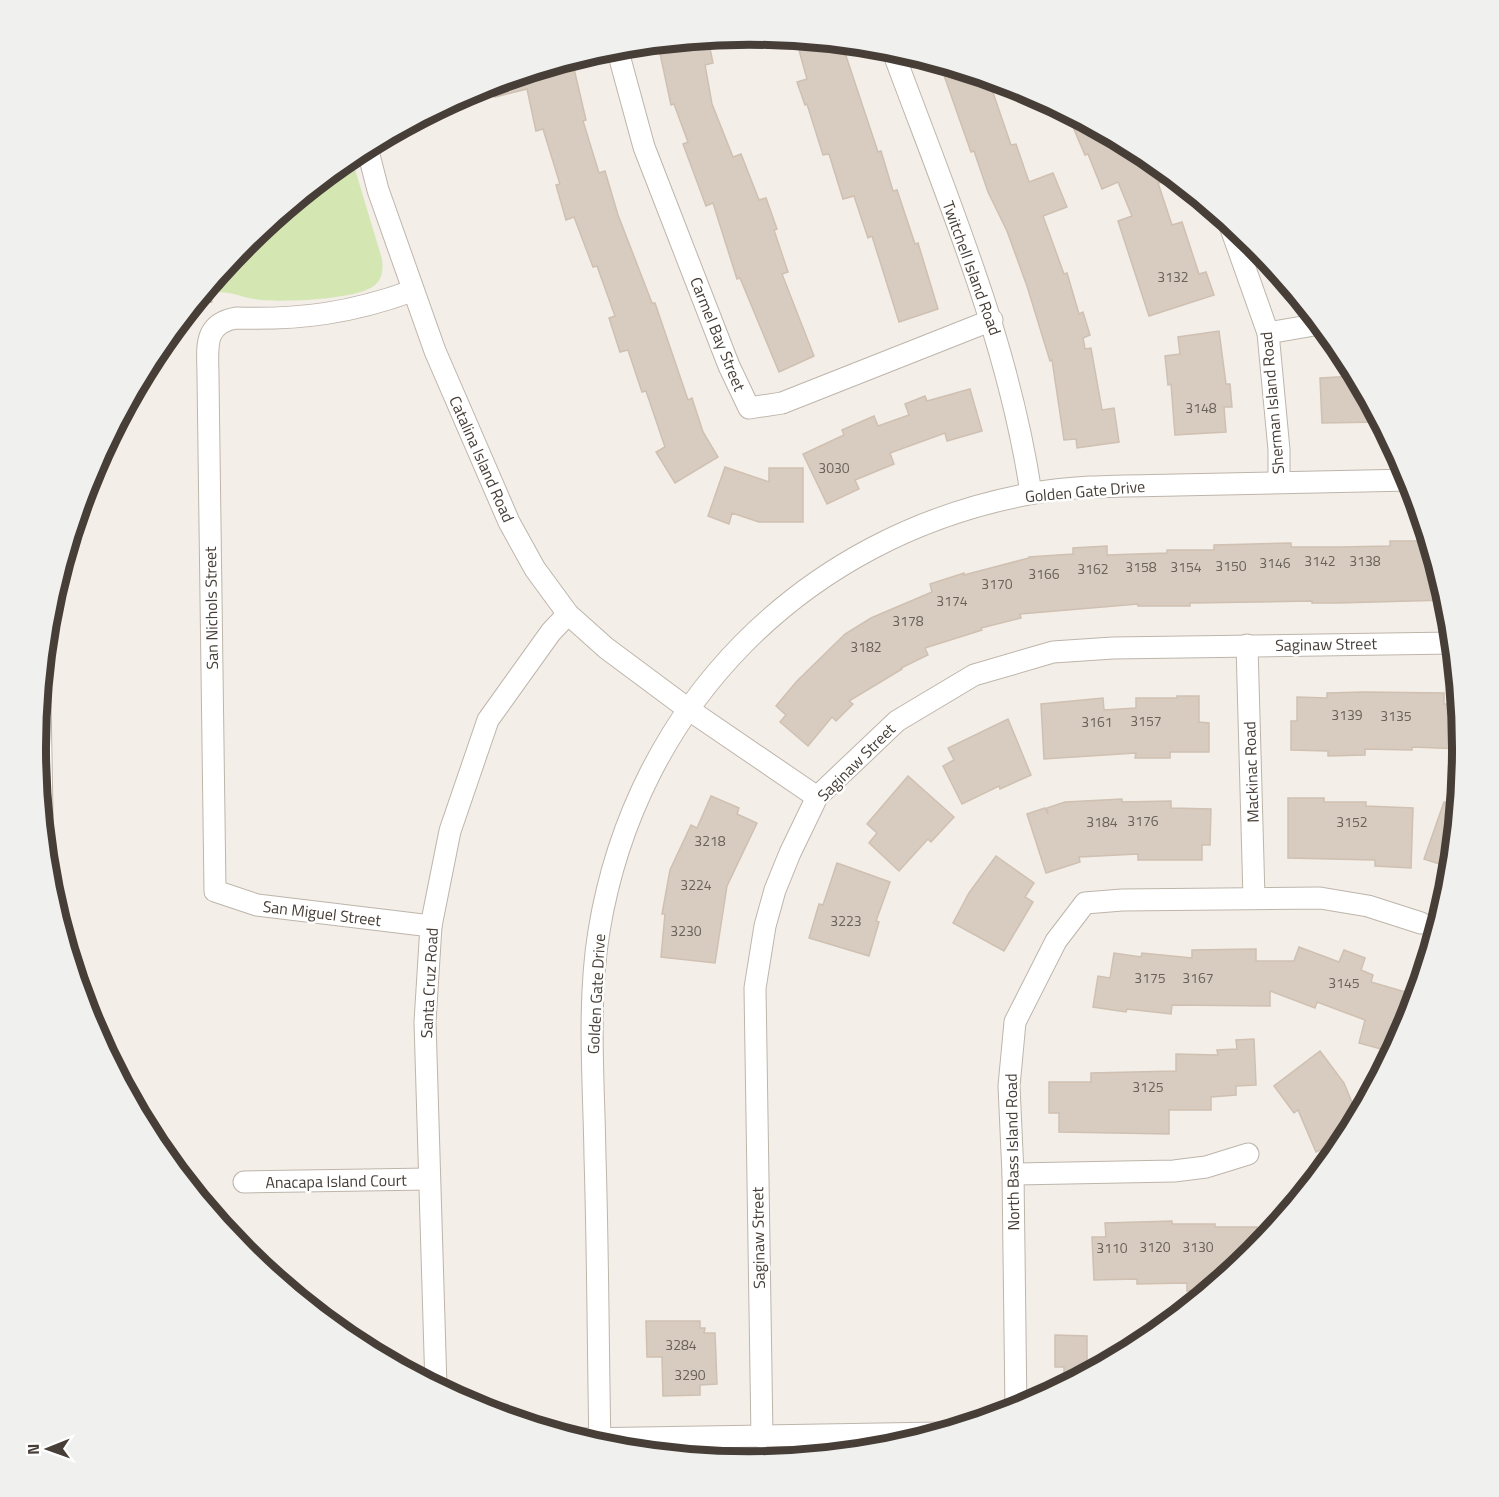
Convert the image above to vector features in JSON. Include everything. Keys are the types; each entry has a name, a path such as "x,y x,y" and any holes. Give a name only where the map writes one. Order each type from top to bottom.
{"street":[{"name":"Carmel Bay Street","path":"620,58 644,147 729,366 749,408 782,403 992,320"},
{"name":"Twitchell Island Road","path":"896,61 992,320 1023,441 1031,493"},
{"name":"Catalina Island Road","path":"370,157 378,190 412,291 471,439 508,522 535,569 568,614 606,648 688,710 817,797"},
{"name":"Sherman Island Road","path":"1235,240 1268,333 1279,450 1279,482"},
{"name":"San Nichols Street","path":"215,891 209,339 215,326 225,320 303,317 344,312 412,291"},
{"path":"1268,333 1312,325"},
{"name":"Golden Gate Drive","path":"593,1434 593,1056 594,979 598,934 606,893 629,819 648,776 688,710 718,671 747,639 836,568 876,545 933,520 965,509 1031,493 1089,487 1399,480"},
{"name":"Santa Cruz Road","path":"436,1378 425,1022 431,926 450,831 488,720 551,632 568,614"},
{"name":"Saginaw Street","path":"762,1437 755,988 765,926 775,890 817,797 897,721 974,675 1053,652 1113,648 1445,643"},
{"name":"Mackinac Road","path":"1247,645 1254,898"},
{"name":"San Miguel Street","path":"215,891 257,905 431,926"},
{"path":"1254,898 1320,898 1368,906 1421,923"},
{"name":"North Bass Island Road","path":"1016,1399 1013,1174 1009,1086 1015,1022 1056,941 1085,903 1122,900 1254,898"},
{"path":"1013,1174 1174,1171 1206,1167 1248,1154"},
{"name":"Anacapa Island Court","path":"244,1182 429,1179"},
{"path":"625,1440 906,1434"}],"green space":[{"path":"354,167 382,259 381,276 375,285 366,290 337,297 286,301 252,299 223,292 215,293 252,251 286,220 321,190"}],"building":[{"path":"710,47 713,63 705,65 712,104 733,157 741,154 759,200 766,198 788,272 782,274 814,356 779,372 740,278 737,279 713,203 706,206 683,144 688,142 674,104 671,105 659,51"},
{"path":"798,47 845,52 878,152 881,151 893,191 897,190 915,244 918,243 938,309 899,322 872,236 868,238 854,196 843,199 829,154 823,155 807,104 805,105 797,82 807,79"},
{"path":"574,68 586,120 583,121 599,173 605,171 618,215 652,303 655,303 688,400 692,398 703,432 718,457 675,483 656,452 665,447 646,391 642,392 628,350 620,352 609,318 615,316 597,266 593,267 574,217 566,220 556,185 560,184 543,129 536,131 527,89 495,97 494,93 523,82"},
{"path":"943,72 991,88 1011,145 1016,144 1029,182 1053,173 1067,207 1043,216 1064,274 1067,273 1079,314 1083,312 1090,335 1083,338 1085,349 1091,348 1102,410 1114,408 1119,442 1077,448 1076,439 1064,440 1052,360 1050,361 1007,231 988,192 974,151 971,152"},
{"path":"1072,124 1101,139 1162,179 1163,182 1158,183 1172,225 1182,222 1199,274 1206,272 1214,295 1149,316 1118,221 1132,216 1118,182 1102,189 1088,154 1085,155"},
{"path":"1219,331 1226,384 1230,384 1232,407 1224,407 1226,432 1175,435 1171,384 1168,385 1165,356 1180,354 1178,337"},
{"path":"1346,377 1372,422 1322,423 1320,378"},
{"path":"970,389 982,431 947,441 945,433 890,453 894,464 855,480 859,489 827,504 803,454 844,435 842,430 874,416 878,426 909,415 905,404 925,396 927,401"},
{"path":"725,467 769,482 769,468 803,468 803,522 759,522 732,513 729,524 708,516"},
{"path":"1390,541 1422,541 1437,600 1190,603 1190,606 1138,606 1138,604 1020,614 1021,618 981,628 982,630 925,648 928,655 901,668 849,701 853,704 836,721 832,717 808,746 780,722 786,715 776,706 797,681 845,634 871,618 932,592 930,584 964,573 964,575 1029,557 1073,554 1073,548 1107,546 1107,555 1167,553 1167,550 1214,550 1214,545 1291,543 1291,547 1390,546"},
{"path":"1327,693 1444,693 1444,704 1451,704 1453,749 1365,749 1365,755 1328,756 1328,751 1291,750 1291,721 1297,721 1297,697 1327,698"},
{"path":"1177,696 1199,696 1199,722 1209,723 1209,752 1170,752 1170,758 1135,758 1136,753 1044,759 1041,704 1103,698 1104,710 1136,708 1136,698 1177,698"},
{"path":"1008,719 1031,775 1000,789 999,786 962,804 943,766 954,760 948,748"},
{"path":"908,776 954,817 931,842 928,839 899,871 869,843 877,833 867,824"},
{"path":"711,796 739,808 737,814 757,823 727,886 715,963 661,957 665,914 662,914 670,870 691,825 697,828"},
{"path":"1288,798 1324,798 1324,802 1366,802 1366,806 1413,808 1411,868 1375,866 1375,860 1288,858"},
{"path":"1122,799 1122,802 1171,801 1171,808 1211,809 1210,845 1202,845 1202,860 1138,860 1138,854 1079,857 1080,862 1046,873 1027,814 1045,808 1048,814 1047,808 1065,802"},
{"path":"1444,802 1450,804 1443,865 1424,859"},
{"path":"996,856 1034,883 1025,897 1033,902 1004,951 953,923 969,893"},
{"path":"837,863 890,882 876,921 879,922 869,956 809,938 819,904 823,905"},
{"path":"1299,947 1339,962 1344,950 1365,958 1361,970 1373,975 1371,982 1409,993 1385,1050 1359,1043 1365,1020 1317,1002 1315,1008 1270,991 1270,1006 1172,1005 1171,1014 1127,1009 1126,1012 1093,1007 1098,976 1110,978 1114,953 1141,957 1142,953 1192,958 1192,950 1256,949 1256,961 1294,961"},
{"path":"1254,1039 1256,1085 1236,1086 1236,1095 1211,1097 1211,1110 1169,1110 1169,1134 1059,1132 1059,1113 1049,1113 1049,1082 1091,1082 1091,1073 1176,1071 1176,1054 1218,1055 1217,1050 1237,1049 1236,1040"},
{"path":"1320,1051 1344,1083 1354,1108 1329,1146 1316,1152 1298,1110 1294,1113 1274,1086"},
{"path":"1172,1221 1172,1224 1257,1227 1257,1235 1197,1291 1187,1291 1187,1283 1137,1284 1137,1279 1094,1280 1092,1237 1106,1237 1105,1223"},
{"path":"646,1321 700,1321 700,1328 705,1328 704,1333 715,1333 717,1384 700,1385 700,1395 663,1396 662,1357 647,1357"},
{"path":"1055,1335 1087,1336 1087,1365 1064,1377 1064,1367 1055,1367"}]}
